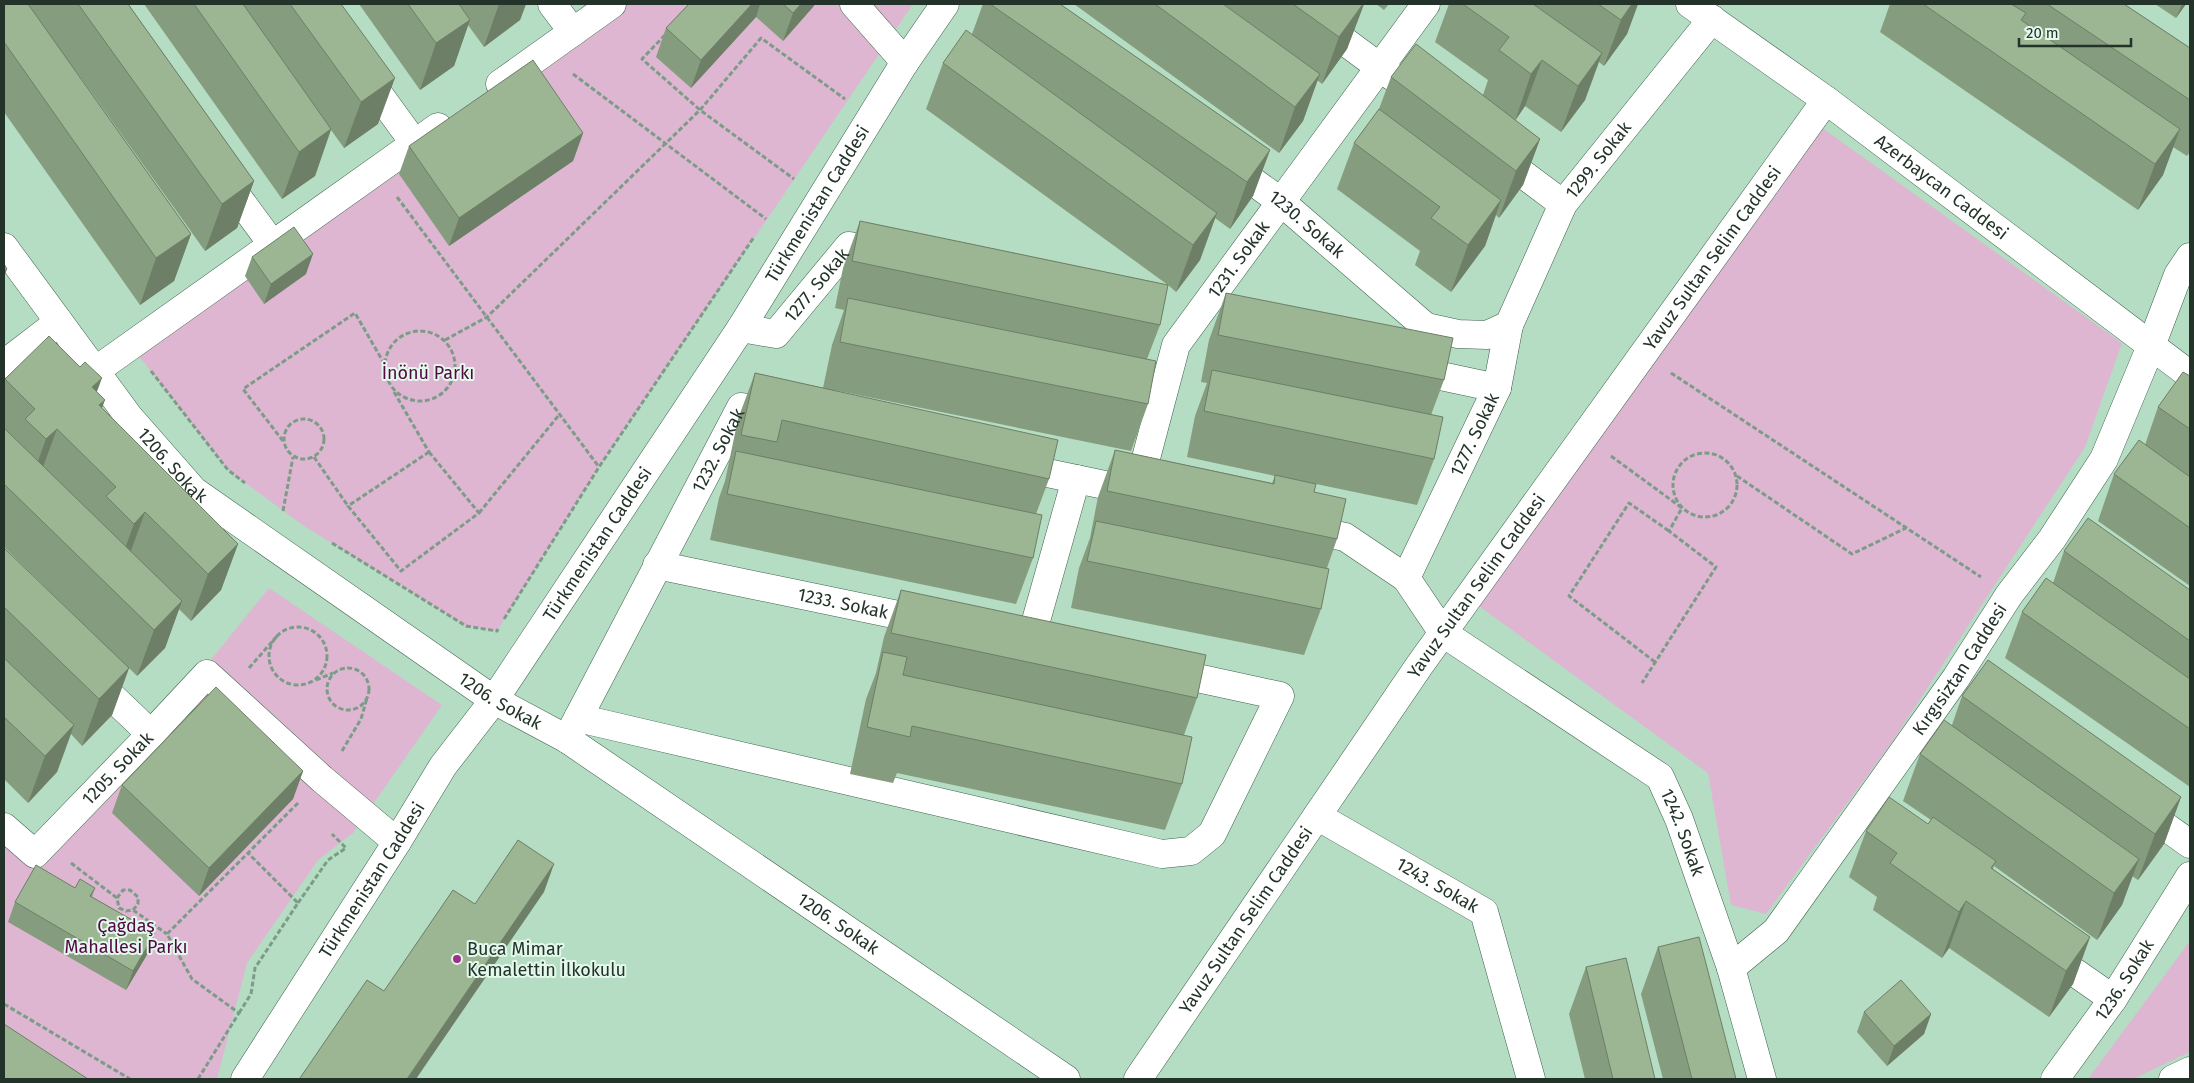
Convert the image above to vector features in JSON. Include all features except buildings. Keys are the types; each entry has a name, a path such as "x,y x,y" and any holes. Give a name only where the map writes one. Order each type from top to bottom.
{"street":[{"path":"552,4 573,32"},
{"path":"854,4 905,62"},
{"name":"Türkmenistan Caddesi","path":"246,1079 397,842 443,766 494,700 741,328 905,62 945,4"},
{"path":"1294,4 1411,90"},
{"name":"1231. Sokak","path":"1137,492 1176,345 1426,4"},
{"path":"480,98 608,5"},
{"name":"Azerbaycan Caddesi","path":"1701,11 1826,100 2190,374"},
{"name":"1299. Sokak","path":"1475,138 1563,204 1701,11"},
{"path":"347,50 415,144"},
{"name":"Yavuz Sultan Selim Caddesi","path":"1138,1079 1443,634 1826,100"},
{"path":"95,371 455,115"},
{"name":"1230. Sokak","path":"1209,150 1280,201 1426,327 1458,334 1487,335 1509,325"},
{"path":"208,157 273,245"},
{"path":"1497,388 1509,325 1563,204"},
{"name":"1277. Sokak","path":"741,328 776,334 849,246 908,259"},
{"name":"1206. Sokak","path":"4,247 129,417 194,491 494,700 572,729 1066,1079"},
{"name":"Kırgısiztan Caddesi","path":"1731,968 1776,931 1956,678 2009,595 2052,539 2104,459 2151,346 2186,272"},
{"path":"4,364 59,322"},
{"path":"1152,330 1176,345 1205,327 1215,329"},
{"name":"1277. Sokak","path":"1380,364 1497,388 1406,578"},
{"name":"1232. Sokak","path":"572,729 741,407 799,420"},
{"path":"990,461 1165,498"},
{"path":"1030,642 1076,479"},
{"path":"1278,523 1344,537 1406,578 1443,634"},
{"path":"2052,539 2076,556"},
{"name":"1233. Sokak","path":"657,565 954,626"},
{"path":"992,634 1059,648"},
{"name":"1242. Sokak","path":"1443,634 1660,777 1679,819 1731,968 1762,1079"},
{"name":"1205. Sokak","path":"4,827 35,854 151,734 74,660"},
{"path":"572,729 1162,854 1191,851 1212,834 1280,696 1146,667"},
{"path":"151,734 207,674 322,779 397,842"},
{"path":"1956,678 1980,695"},
{"path":"2118,792 2190,844"},
{"name":"1243. Sokak","path":"1318,816 1484,912 1531,1079"},
{"path":"1855,819 1879,836"},
{"name":"1236. Sokak","path":"2055,1079 2113,999 2190,876"},
{"path":"2024,937 2113,999"},
{"path":"2173,1079 2190,1071"}],"path":[{"path":"668,32 642,59 700,110 794,179"},
{"path":"445,340 486,316 700,110 761,38 847,100"},
{"path":"544,52 766,220"},
{"path":"378,171 599,468"},
{"path":"788,187 799,171"},
{"path":"761,228 772,211"},
{"path":"328,541 466,626 497,631 599,468 755,236"},
{"path":"283,441 286,429 296,420 303,419 316,422 320,427 324,441 319,453 314,458 293,458 288,453 283,441 243,389 355,313 384,365 391,387 429,452 479,513"},
{"path":"384,365 386,354 392,344 401,336 424,330 445,340 456,360 456,372 452,384 444,393 434,399 422,402 411,400 400,396 391,387"},
{"path":"131,346 228,470 252,488"},
{"path":"1643,355 2009,595"},
{"path":"314,458 348,506 401,571 479,513 560,415"},
{"path":"1584,436 1682,508 1692,514 1703,517 1714,516 1723,511 1736,496 1738,486 1732,466 1716,454 1700,453 1685,460 1674,478 1676,499 1682,508"},
{"path":"348,506 429,452"},
{"path":"284,511 293,458"},
{"path":"1736,476 1852,554 1906,528"},
{"path":"1642,683 1656,662 1716,567 1629,503 1569,596 1656,662"},
{"path":"276,505 290,516"},
{"path":"1669,531 1682,508"},
{"path":"313,682 325,667 327,657 321,638 305,628 295,627 278,635 272,642 269,661 278,677 286,683 295,685 313,682 342,669 356,669 366,678 369,692 363,704 357,707 344,709 338,707 329,696 327,690 331,677 342,669"},
{"path":"167,934 322,779"},
{"path":"300,801 306,808"},
{"path":"198,1079 252,994 255,968 328,860 346,848 326,828"},
{"path":"248,853 298,903"},
{"path":"133,910 138,904 138,897 130,890 123,890 117,898 119,908 126,911 133,910 167,934 192,978 239,1013"},
{"path":"4,1004 130,1079"}],"green space":[{"name":"İnönü Parkı","path":"612,4 913,4 599,467 497,631 466,626 304,526 228,470 131,346"},
{"path":"1821,127 2122,343 2085,447 1892,742 1766,914 1731,905 1708,773 1468,598"},
{"name":"Çağdaş Mahallesi Parkı","path":"269,588 442,705 353,833 318,860 247,963 217,1079 76,1079 4,1036 4,827 34,854 151,734"},
{"path":"2190,941 2190,1052 2133,1079 2088,1079"}],"place":[{"name":"Buca Mimar Kemalettin İlkokulu","path":"457,959"}]}
